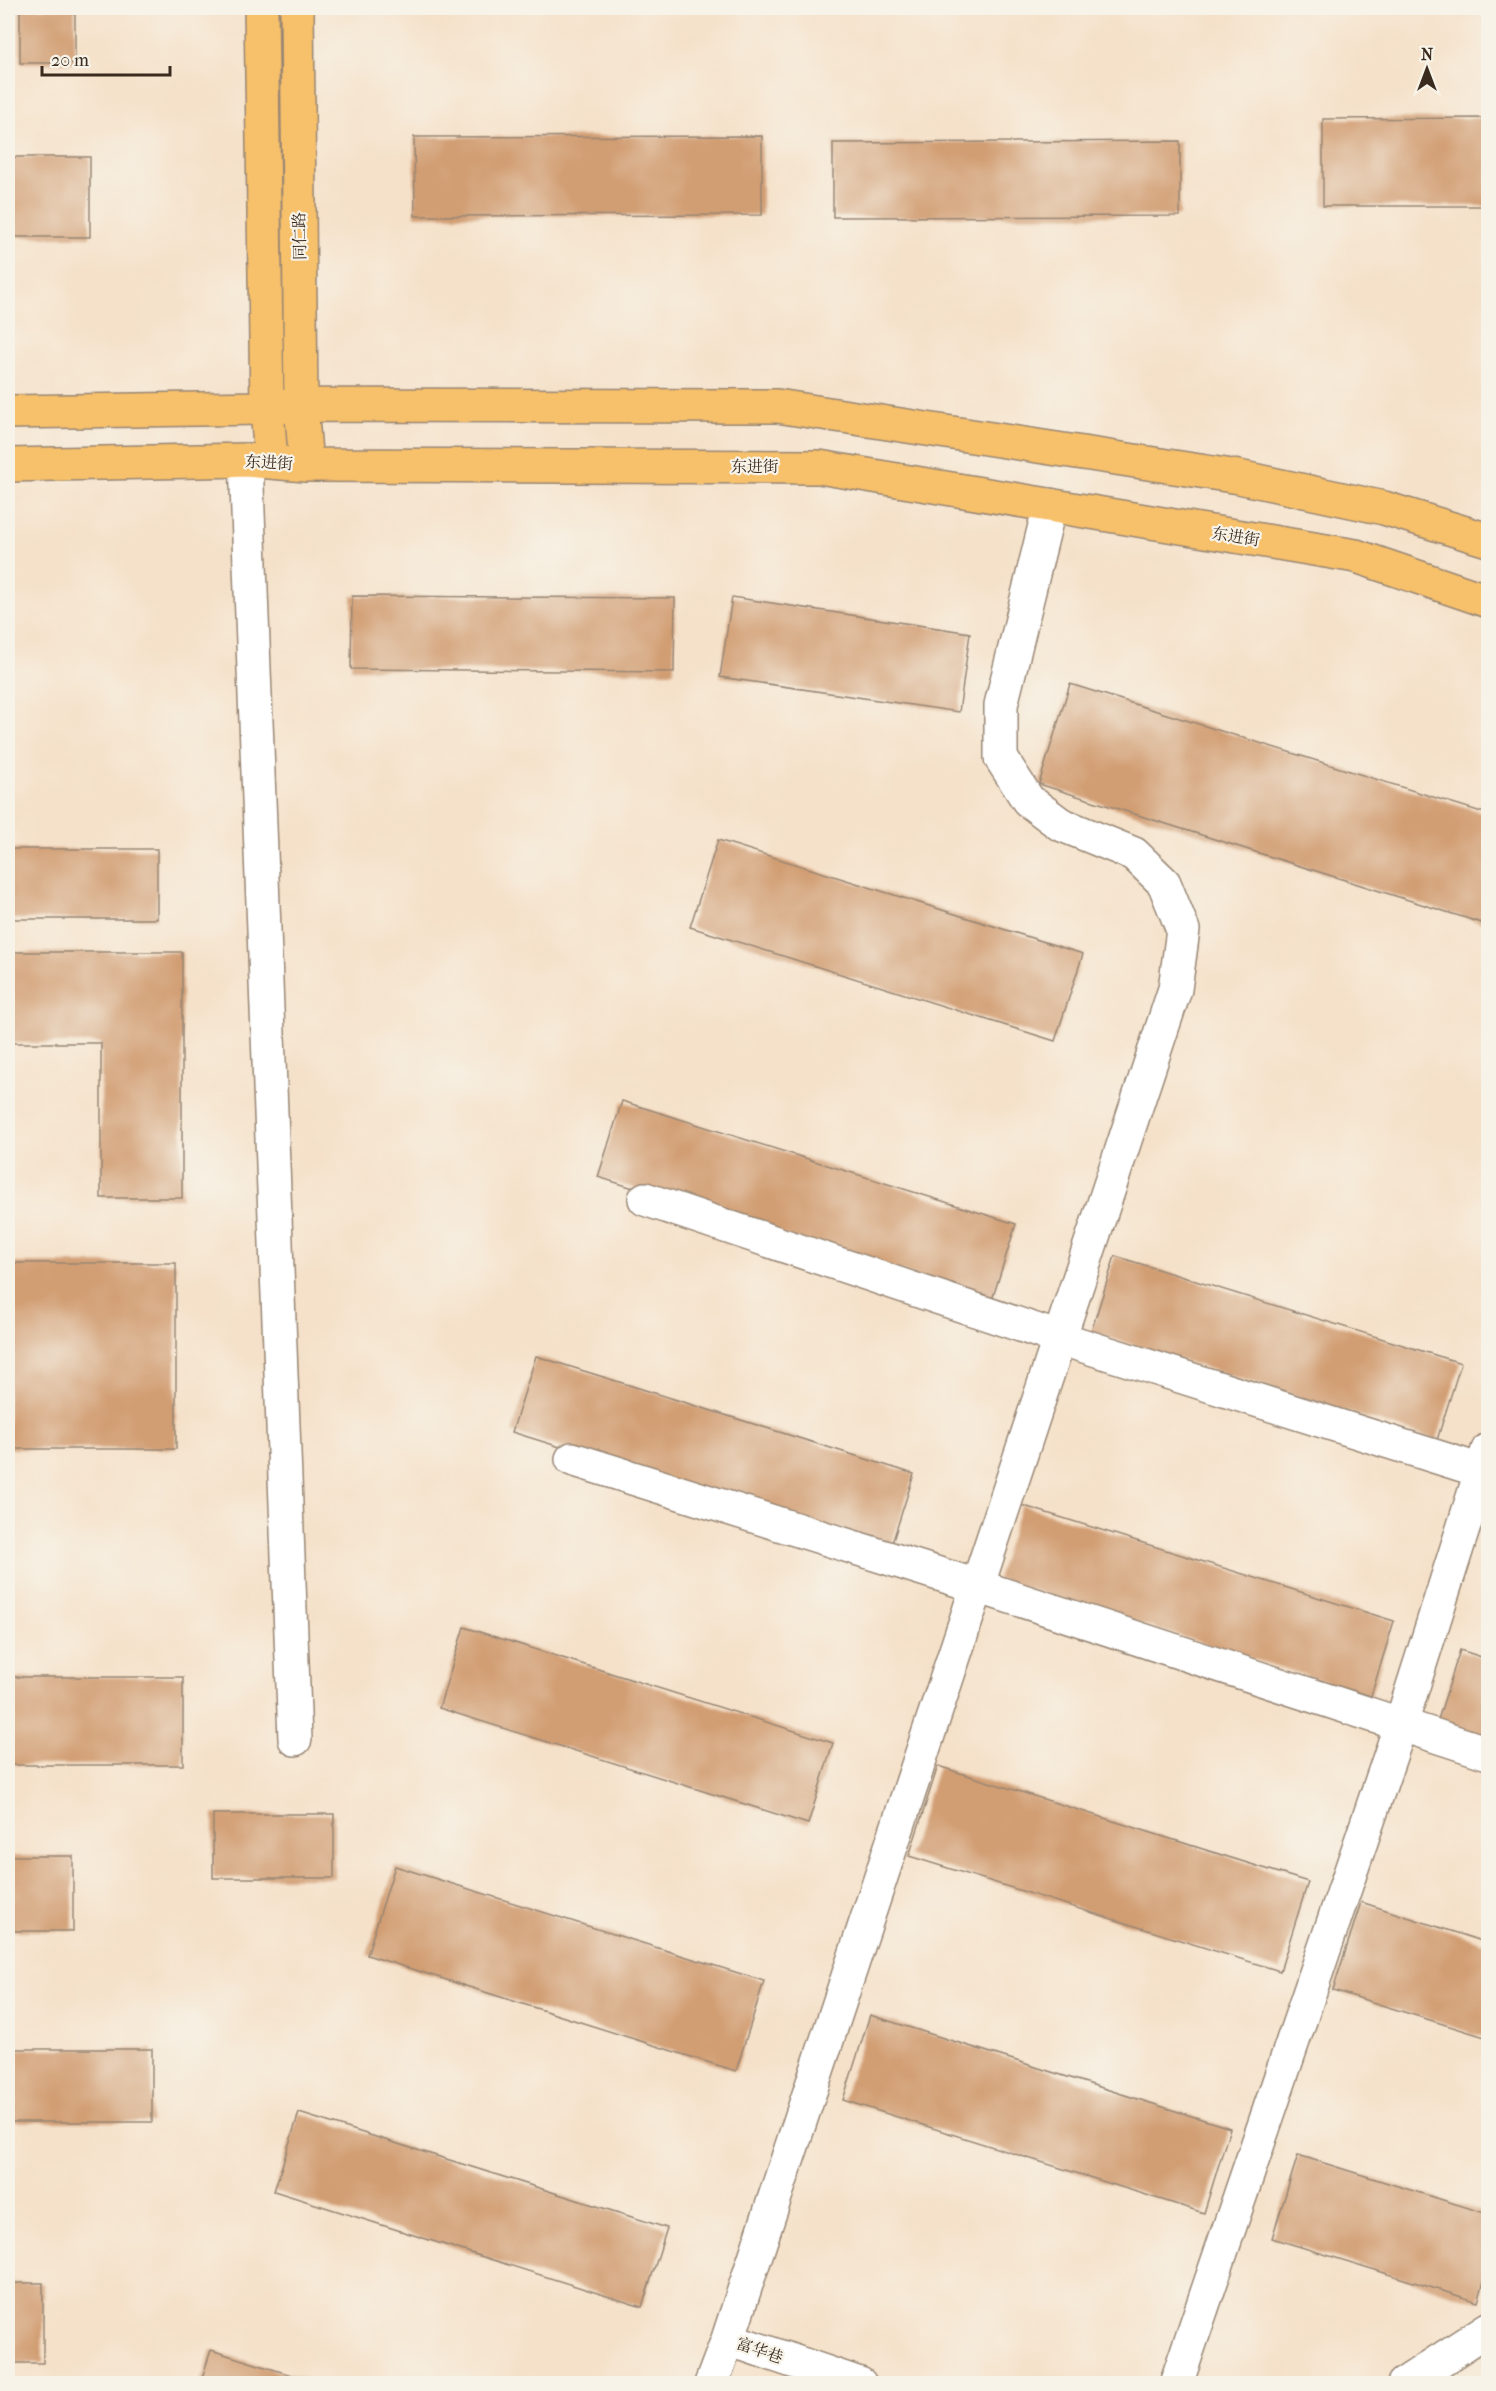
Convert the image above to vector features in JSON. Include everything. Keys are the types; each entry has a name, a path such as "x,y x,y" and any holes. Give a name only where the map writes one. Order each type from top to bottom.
{"main road":[{"path":"259,461 267,408 261,8"},
{"name":"同仁路","path":"297,8 301,405 306,465"},
{"path":"8,412 267,408 301,405 777,406 1239,477 1384,508 1488,540"},
{"name":"东进街","path":"8,465 259,461 306,465 819,467 1356,556 1488,601"}],"street":[{"path":"259,461 295,1739"},
{"path":"711,2384 728,2339 1175,989 1183,930 1164,883 1134,854 1060,824 1028,800 1001,758 1001,705 1050,505"},
{"path":"645,1199 1059,1338 1486,1464 1401,1724 1176,2384"},
{"path":"572,1459 977,1586 1488,1753"},
{"path":"1404,2384 1488,2329"},
{"name":"富华巷","path":"728,2339 860,2384"}],"building":[{"path":"20,8 75,8 75,63 20,63"},
{"path":"1488,118 1488,206 1323,206 1323,119"},
{"path":"762,136 762,215 415,216 414,137"},
{"path":"1180,141 1180,216 833,217 833,143"},
{"path":"8,157 90,157 90,237 8,237"},
{"path":"352,596 675,598 674,672 351,669"},
{"path":"732,597 970,633 959,712 720,677"},
{"path":"1070,684 1488,814 1488,925 1039,784"},
{"path":"718,840 1083,954 1055,1041 690,927"},
{"path":"8,849 157,849 157,919 8,919"},
{"path":"8,952 182,952 182,1198 101,1198 101,1043 8,1043"},
{"path":"622,1101 1016,1224 992,1300 598,1177"},
{"path":"1115,1256 1461,1363 1437,1440 1091,1332"},
{"path":"8,1263 176,1263 176,1449 8,1449"},
{"path":"536,1356 914,1474 890,1550 512,1432"},
{"path":"1021,1505 1394,1621 1371,1696 997,1579"},
{"path":"464,1627 833,1743 808,1824 439,1708"},
{"path":"1460,1650 1488,1659 1488,1739 1437,1723"},
{"path":"8,1677 183,1677 183,1765 8,1765"},
{"path":"938,1766 1308,1882 1280,1971 909,1856"},
{"path":"213,1814 334,1814 334,1878 213,1878"},
{"path":"8,1856 73,1856 73,1931 8,1931"},
{"path":"395,1866 764,1981 736,2071 367,1955"},
{"path":"1361,1902 1488,1943 1488,2038 1333,1990"},
{"path":"870,2015 1230,2128 1204,2213 843,2100"},
{"path":"8,2049 152,2049 152,2122 8,2122"},
{"path":"299,2113 667,2228 642,2307 274,2191"},
{"path":"1298,2155 1488,2214 1488,2268 1478,2302 1272,2238"},
{"path":"8,2283 43,2283 43,2363 8,2363"},
{"path":"211,2350 317,2383 317,2384 200,2384"}]}
